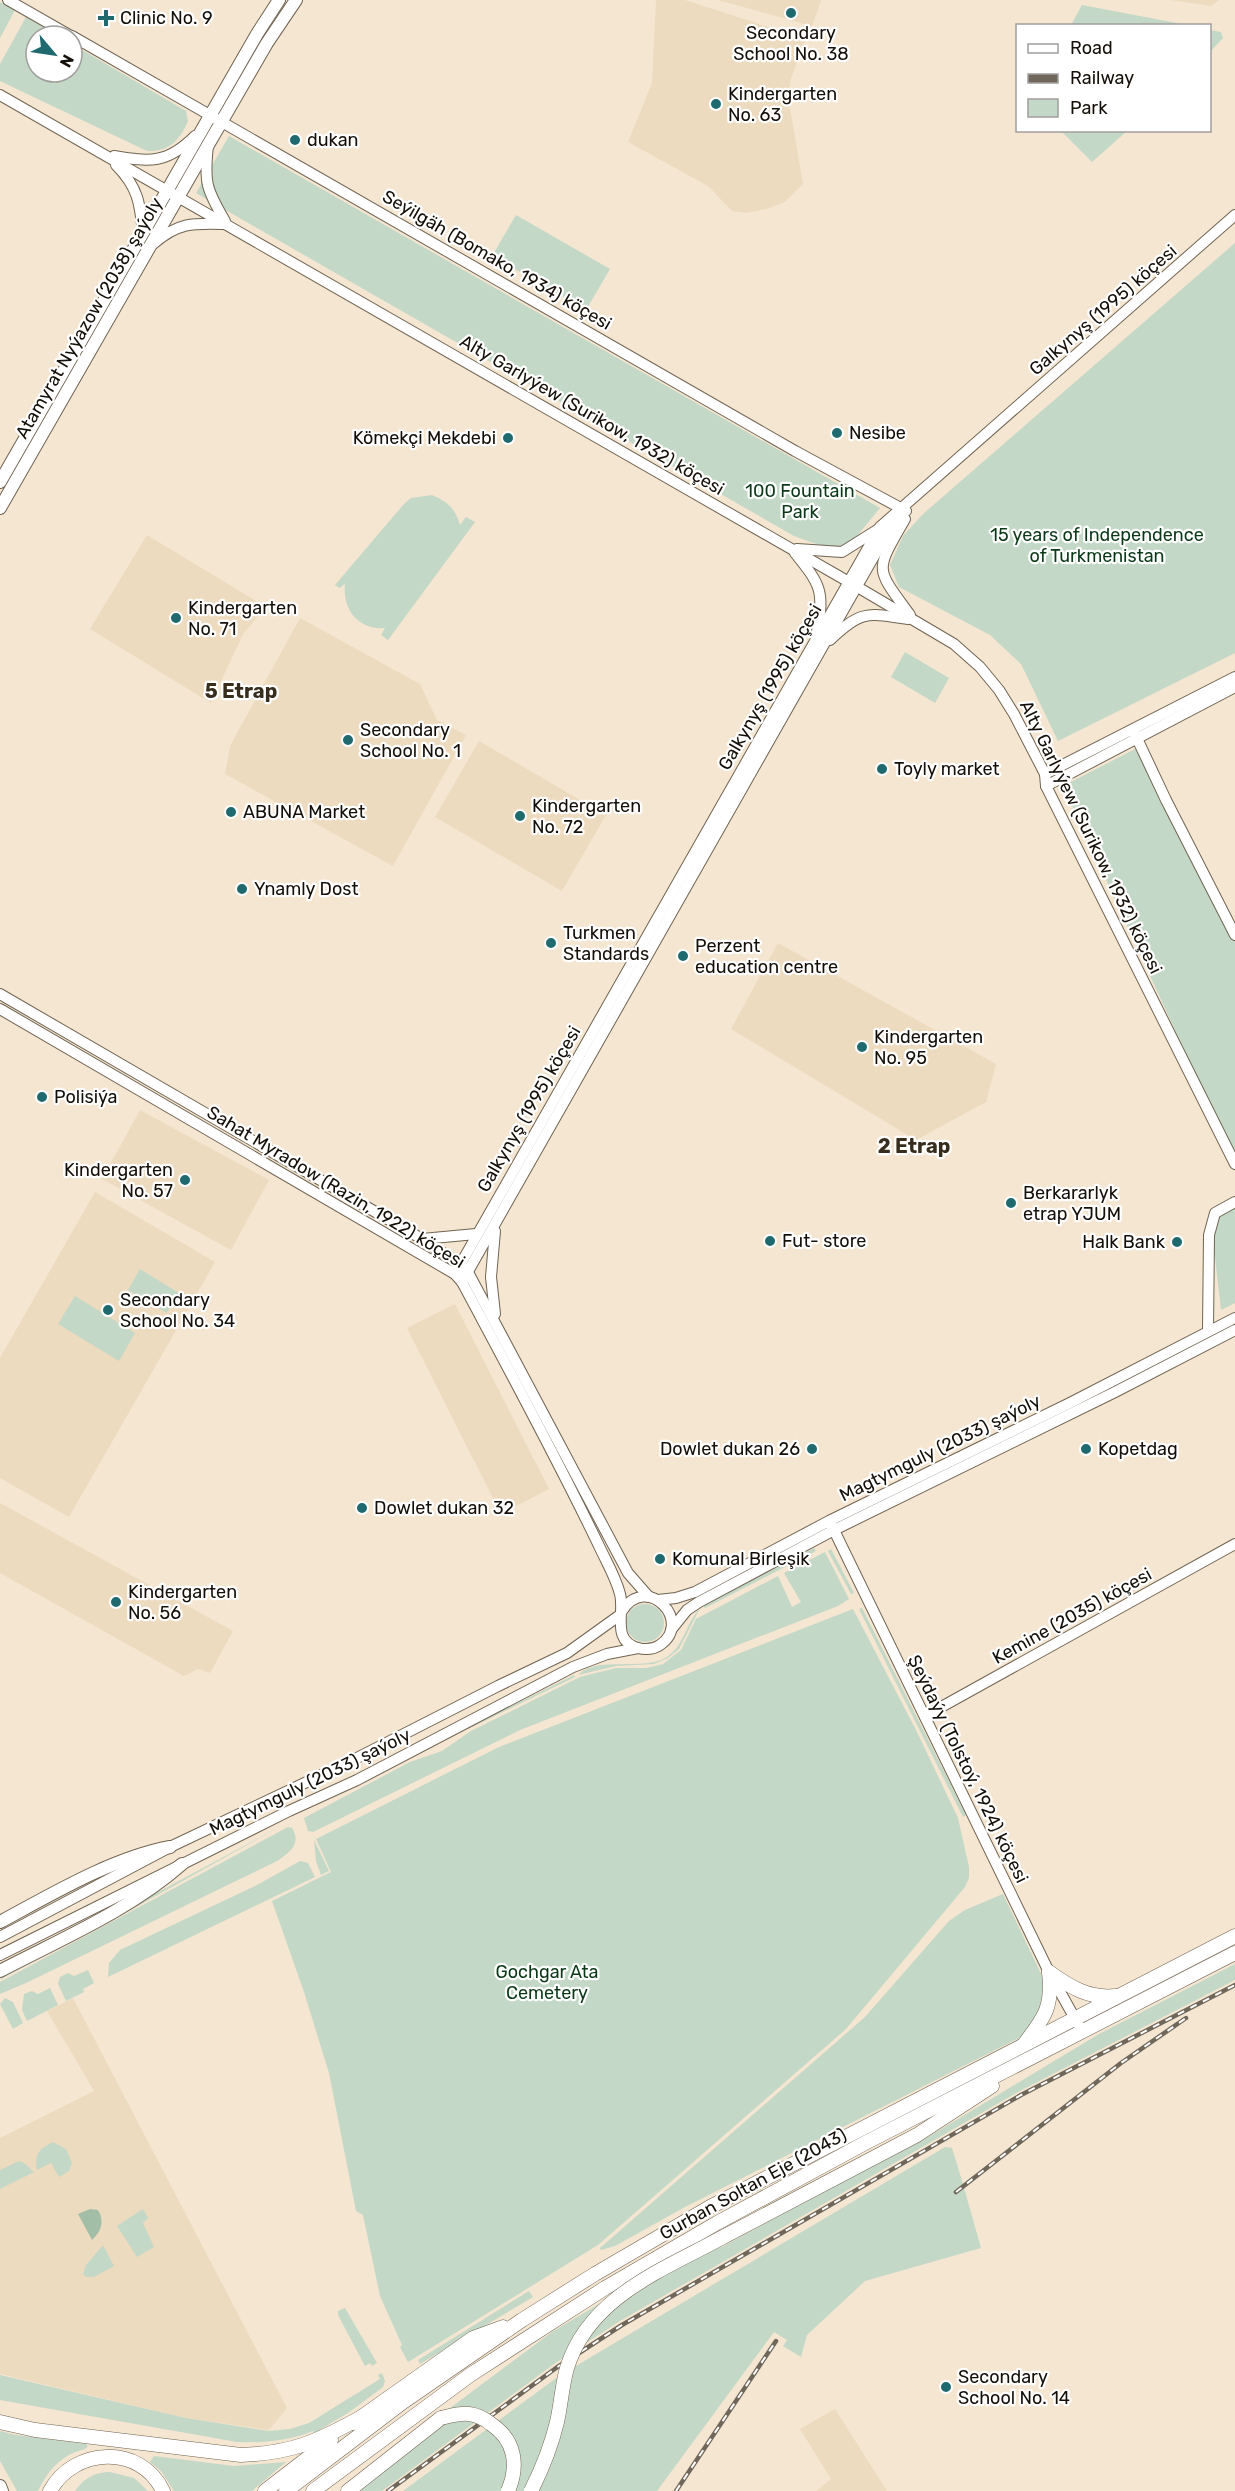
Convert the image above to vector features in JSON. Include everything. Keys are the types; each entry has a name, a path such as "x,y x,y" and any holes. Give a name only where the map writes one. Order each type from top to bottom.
{"highway":[{"name":"Gurban Soltan Eje (2043)","path":"314,2491 462,2381 529,2335 605,2288 726,2218 1057,2044 1078,2025 1124,1995 1235,1936"},
{"name":"Gurban Soltan Eje (2043)","path":"286,2491 403,2402 522,2320 595,2274 710,2208 1023,2046 1078,2025 1235,1953"},
{"path":"1049,1972 1082,1992 1106,1997 1124,1995"},
{"name":"Gurban Soltan Eje (2043)","path":"1023,2046 1048,2008 1052,1992 1049,1972"},
{"path":"531,2491 545,2464 570,2361 577,2343 595,2318 624,2291 917,2135 1057,2044"},
{"path":"265,2491 360,2418 472,2338 522,2320"},
{"path":"348,2491 441,2418 457,2414 472,2414 501,2431 511,2447 515,2463 513,2479 508,2491"},
{"path":"0,2422 35,2430 241,2455 267,2454 296,2448 318,2440 360,2418"},
{"path":"50,2491 61,2475 76,2464 105,2456 121,2458 137,2464 156,2480 163,2491"}],"main road":[{"name":"Seýilgäh (Bomako, 1934) köçesi","path":"8,0 51,24"},
{"name":"Atamyrat Nyýazow (2038) şaýoly","path":"226,224 206,184 208,145 216,119 257,34 279,0"},
{"name":"Atamyrat Nyýazow (2038) şaýoly","path":"0,508 151,246 203,128 216,119 296,0"},
{"name":"Seýilgäh (Bomako, 1934) köçesi","path":"84,43 811,460 907,510"},
{"name":"Alty Garlyýew (Surikow, 1932) köçesi","path":"0,95 954,644 992,679 1014,714 1235,1164"},
{"name":"Alty Garlyýew (Surikow, 1932) köçesi","path":"105,154 140,160 166,158 187,145 203,128"},
{"name":"Atamyrat Nyýazow (2038) şaýoly","path":"0,482 143,233 208,145"},
{"name":"Atamyrat Nyýazow (2038) şaýoly","path":"105,154 128,177 134,189 140,202 143,233"},
{"name":"Galkynyş (1995) köçesi","path":"853,584 889,530 907,510 1235,216"},
{"name":"Galkynyş (1995) köçesi","path":"462,1274 495,1224 853,584 880,527 907,510 1235,223"},
{"path":"151,246 168,232 183,225 226,224"},
{"path":"907,510 884,556 882,568 885,581 914,620"},
{"path":"791,549 842,552 880,527"},
{"path":"791,549 816,579 819,588 818,646"},
{"path":"818,646 850,621 862,616 914,620"},
{"name":"Galkynyş (1995) köçesi","path":"462,1274 476,1234 818,646"},
{"path":"1135,734 1235,677"},
{"path":"1046,780 1135,734 1235,687"},
{"path":"1135,734 1235,935"},
{"path":"0,994 422,1239 462,1274"},
{"name":"Sahat Myradow (Razin, 1922) köçesi","path":"0,1010 462,1274 498,1326 628,1573 653,1598"},
{"path":"1208,1330 1211,1222 1215,1213 1235,1202"},
{"path":"495,1224 491,1277 492,1298 498,1326"},
{"path":"422,1239 476,1234"},
{"name":"Sahat Myradow (Razin, 1922) köçesi","path":"462,1274 571,1487 614,1577 621,1613"},
{"name":"Magtymguly (2033) şaýoly","path":"670,1631 687,1610 699,1602 831,1526 1235,1318"},
{"name":"Magtymguly (2033) şaýoly","path":"653,1598 676,1598 695,1592 1115,1392 1235,1330"},
{"name":"Şeýdaýy (Tolstoý, 1924) köçesi","path":"831,1526 1049,1972 1078,2025"},
{"name":"Kemine (2035) köçesi","path":"925,1716 1235,1544"},
{"path":"653,1598 670,1613 670,1631 660,1645 638,1648 626,1641 621,1633 621,1613 635,1599 653,1598"},
{"name":"Magtymguly (2033) şaýoly","path":"0,1936 170,1847 353,1760 567,1653 621,1613"},
{"name":"Magtymguly (2033) şaýoly","path":"0,1955 357,1780 577,1665 607,1654 638,1648"},
{"path":"0,1923 68,1886 150,1851 170,1847"},
{"path":"0,1971 160,1884 182,1864"},
{"path":"0,2487 3,2491"}],"shaded area":[{"name":"Kindergarten No. 63","path":"656,0 685,0 790,34 805,42 790,81 789,102 803,184 785,202 746,213 732,211 708,186 628,142 652,83"},
{"name":"Secondary School No. 38","path":"718,0 821,0 812,26"},
{"path":"1171,0 1219,0 1211,6"},
{"name":"Kindergarten No. 71","path":"147,535 266,607 243,634 211,703 90,629"},
{"name":"Secondary School No. 1","path":"300,618 420,684 437,720 466,735 393,866 225,774 230,746"},
{"name":"Kindergarten No. 72","path":"479,741 606,815 562,891 435,817"},
{"name":"Kindergarten No. 95","path":"778,943 996,1064 986,1102 916,1140 731,1029"},
{"name":"Kindergarten No. 57","path":"140,1110 269,1180 231,1250 102,1179"},
{"name":"Secondary School No. 34","path":"95,1192 215,1262 69,1517 0,1478 0,1358"},
{"path":"455,1304 549,1489 501,1514 407,1328"},
{"name":"Kindergarten No. 56","path":"0,1503 233,1631 210,1673 198,1669 184,1676 0,1573"},
{"path":"73,1998 287,2408 269,2430 186,2418 0,2374 0,2138 94,2091 47,2011"},
{"path":"835,2409 887,2491 816,2491 831,2479 800,2429"}],"green space":[{"path":"0,2 15,10 0,38"},
{"path":"1082,5 1182,24 1072,24"},
{"path":"26,17 38,24 24,24 24,84 84,84 84,51 186,111 188,121 173,144 155,151 147,151 0,81 0,64"},
{"path":"1211,30 1221,32 1223,38 1211,51"},
{"path":"1062,132 1126,132 1092,162"},
{"name":"100 Fountain Park","path":"229,136 880,508 852,542 833,550 794,536 196,193"},
{"path":"516,215 610,269 586,310 492,256"},
{"name":"15 years of Independence of Turkmenistan","path":"1235,243 1235,653 1058,741 1021,664 990,635 899,587 890,565 903,536 923,514"},
{"path":"432,495 450,506 460,525 466,517 475,522 388,640 381,635 385,628 367,625 354,616 346,601 345,583 340,588 335,585 404,504 411,498"},
{"path":"905,652 949,678 935,703 891,677"},
{"path":"1141,746 1235,935 1235,1161 1063,786"},
{"path":"1235,1205 1235,1303 1221,1310 1211,1222"},
{"path":"140,1269 179,1293 167,1313 128,1290"},
{"path":"75,1296 135,1333 119,1361 58,1324"},
{"path":"814,1548 816,1551 705,1608 703,1605"},
{"path":"831,1549 854,1593 851,1594 828,1551"},
{"path":"825,1552 849,1599 838,1606 520,1730 313,1832 308,1831 304,1818 410,1762 442,1751 471,1731 580,1677 616,1668 647,1668 663,1664 681,1650 696,1619 778,1576 792,1607 801,1602 784,1573"},
{"path":"645,1604 659,1609 664,1623 659,1637 645,1642 631,1637 626,1623 631,1609"},
{"path":"700,1608 679,1649 668,1658 654,1664 616,1666 578,1675 586,1669 597,1666 646,1663 667,1657 677,1647"},
{"path":"862,1608 966,1815 963,1817 859,1609"},
{"name":"Gochgar Ata Cemetery","path":"853,1609 916,1730 958,1818 969,1867 969,1878 965,1887 846,2029 598,2245 408,2362 380,2296 363,2215 356,2211 329,2073 272,1901 331,1872 316,1839 499,1747"},
{"path":"574,1675 575,1677 467,1728"},
{"path":"281,1826 118,1917 1,1979 0,1977"},
{"path":"288,1827 292,1828 295,1834 295,1843 290,1851 277,1861 0,1994 0,1982"},
{"path":"314,1840 329,1871 321,1875 316,1861"},
{"path":"300,1861 308,1863 315,1877 108,1977 109,1963 120,1950 257,1885"},
{"path":"1003,1894 1044,1980 1040,2012 1025,2035 685,2207 615,2246 601,2250 600,2248 865,2017 949,1921 965,1910"},
{"path":"1235,1964 1235,1980 1018,2092 620,2321 554,2364 382,2491 352,2491 347,2485 552,2332 716,2234 722,2247 862,2170 928,2137 1099,2034"},
{"path":"88,1970 94,1983 83,1989 84,1992 66,2001 58,1984 60,1977 68,1973 74,1976"},
{"path":"50,1988 58,2005 27,2021 22,2010 24,1994 32,1991 38,1994"},
{"path":"5,1998 13,2002 23,2023 13,2029 0,2004"},
{"path":"53,2142 66,2149 72,2163 69,2171 59,2177 51,2163 37,2170 37,2156 44,2147"},
{"path":"945,2147 952,2148 963,2184 954,2191 956,2194 964,2188 981,2248 865,2281 807,2335 801,2357 783,2346 787,2340 774,2332 657,2491 403,2491 559,2376"},
{"path":"19,2161 34,2172 0,2189 0,2170"},
{"path":"90,2209 98,2210 102,2222 100,2230 92,2240 78,2214"},
{"path":"143,2209 148,2218 143,2223 154,2247 137,2257 117,2226"},
{"path":"103,2245 114,2266 94,2277 86,2277 83,2274 86,2265"},
{"path":"529,2291 533,2297 420,2364 418,2360"},
{"path":"345,2308 377,2363 372,2366 370,2363 365,2366 338,2315 338,2311"},
{"path":"382,2373 385,2381 383,2387 348,2413 314,2433 313,2431 266,2442 237,2442 0,2400 0,2375 186,2418 269,2431 290,2429 309,2423 380,2379 378,2375"},
{"path":"0,2431 88,2446 62,2459 38,2491 17,2491 0,2461"},
{"path":"154,2456 234,2466 286,2462 252,2491 174,2491 161,2471 150,2462"},
{"path":"110,2472 134,2478 148,2491 75,2491 90,2477"}],"railway":[{"path":"388,2491 556,2368 622,2325 1021,2095 1235,1985"},
{"path":"956,2192 1121,2063 1186,2018"},
{"path":"676,2491 776,2341"}],"place":[{"name":"Secondary School No. 38","path":"791,13"},
{"name":"Clinic No. 9","path":"106,18"},
{"name":"Kindergarten No. 63","path":"716,104"},
{"name":"dukan","path":"295,140"},
{"name":"Nesibe","path":"837,433"},
{"name":"Kömekçi Mekdebi","path":"508,438"},
{"name":"Kindergarten No. 71","path":"176,618"},
{"name":"Secondary School No. 1","path":"348,740"},
{"name":"Toyly market","path":"882,769"},
{"name":"ABUNA Market","path":"231,812"},
{"name":"Kindergarten No. 72","path":"520,816"},
{"name":"Ynamly Dost","path":"242,889"},
{"name":"Turkmen Standards","path":"551,943"},
{"name":"Perzent education centre","path":"683,956"},
{"name":"Kindergarten No. 95","path":"862,1047"},
{"name":"Polisiýa","path":"42,1097"},
{"name":"Kindergarten No. 57","path":"185,1180"},
{"name":"Berkararlyk etrap YJUM","path":"1011,1203"},
{"name":"Fut- store","path":"770,1241"},
{"name":"Halk Bank","path":"1177,1242"},
{"name":"Secondary School No. 34","path":"108,1310"},
{"name":"Dowlet dukan 26","path":"812,1449"},
{"name":"Kopetdag","path":"1086,1449"},
{"name":"Dowlet dukan 32","path":"362,1508"},
{"name":"Komunal Birleşik","path":"660,1559"},
{"name":"Kindergarten No. 56","path":"116,1602"},
{"name":"Secondary School No. 14","path":"946,2387"}],"district":[{"name":"5 Etrap","path":"241,691"},
{"name":"2 Etrap","path":"914,1146"}]}
